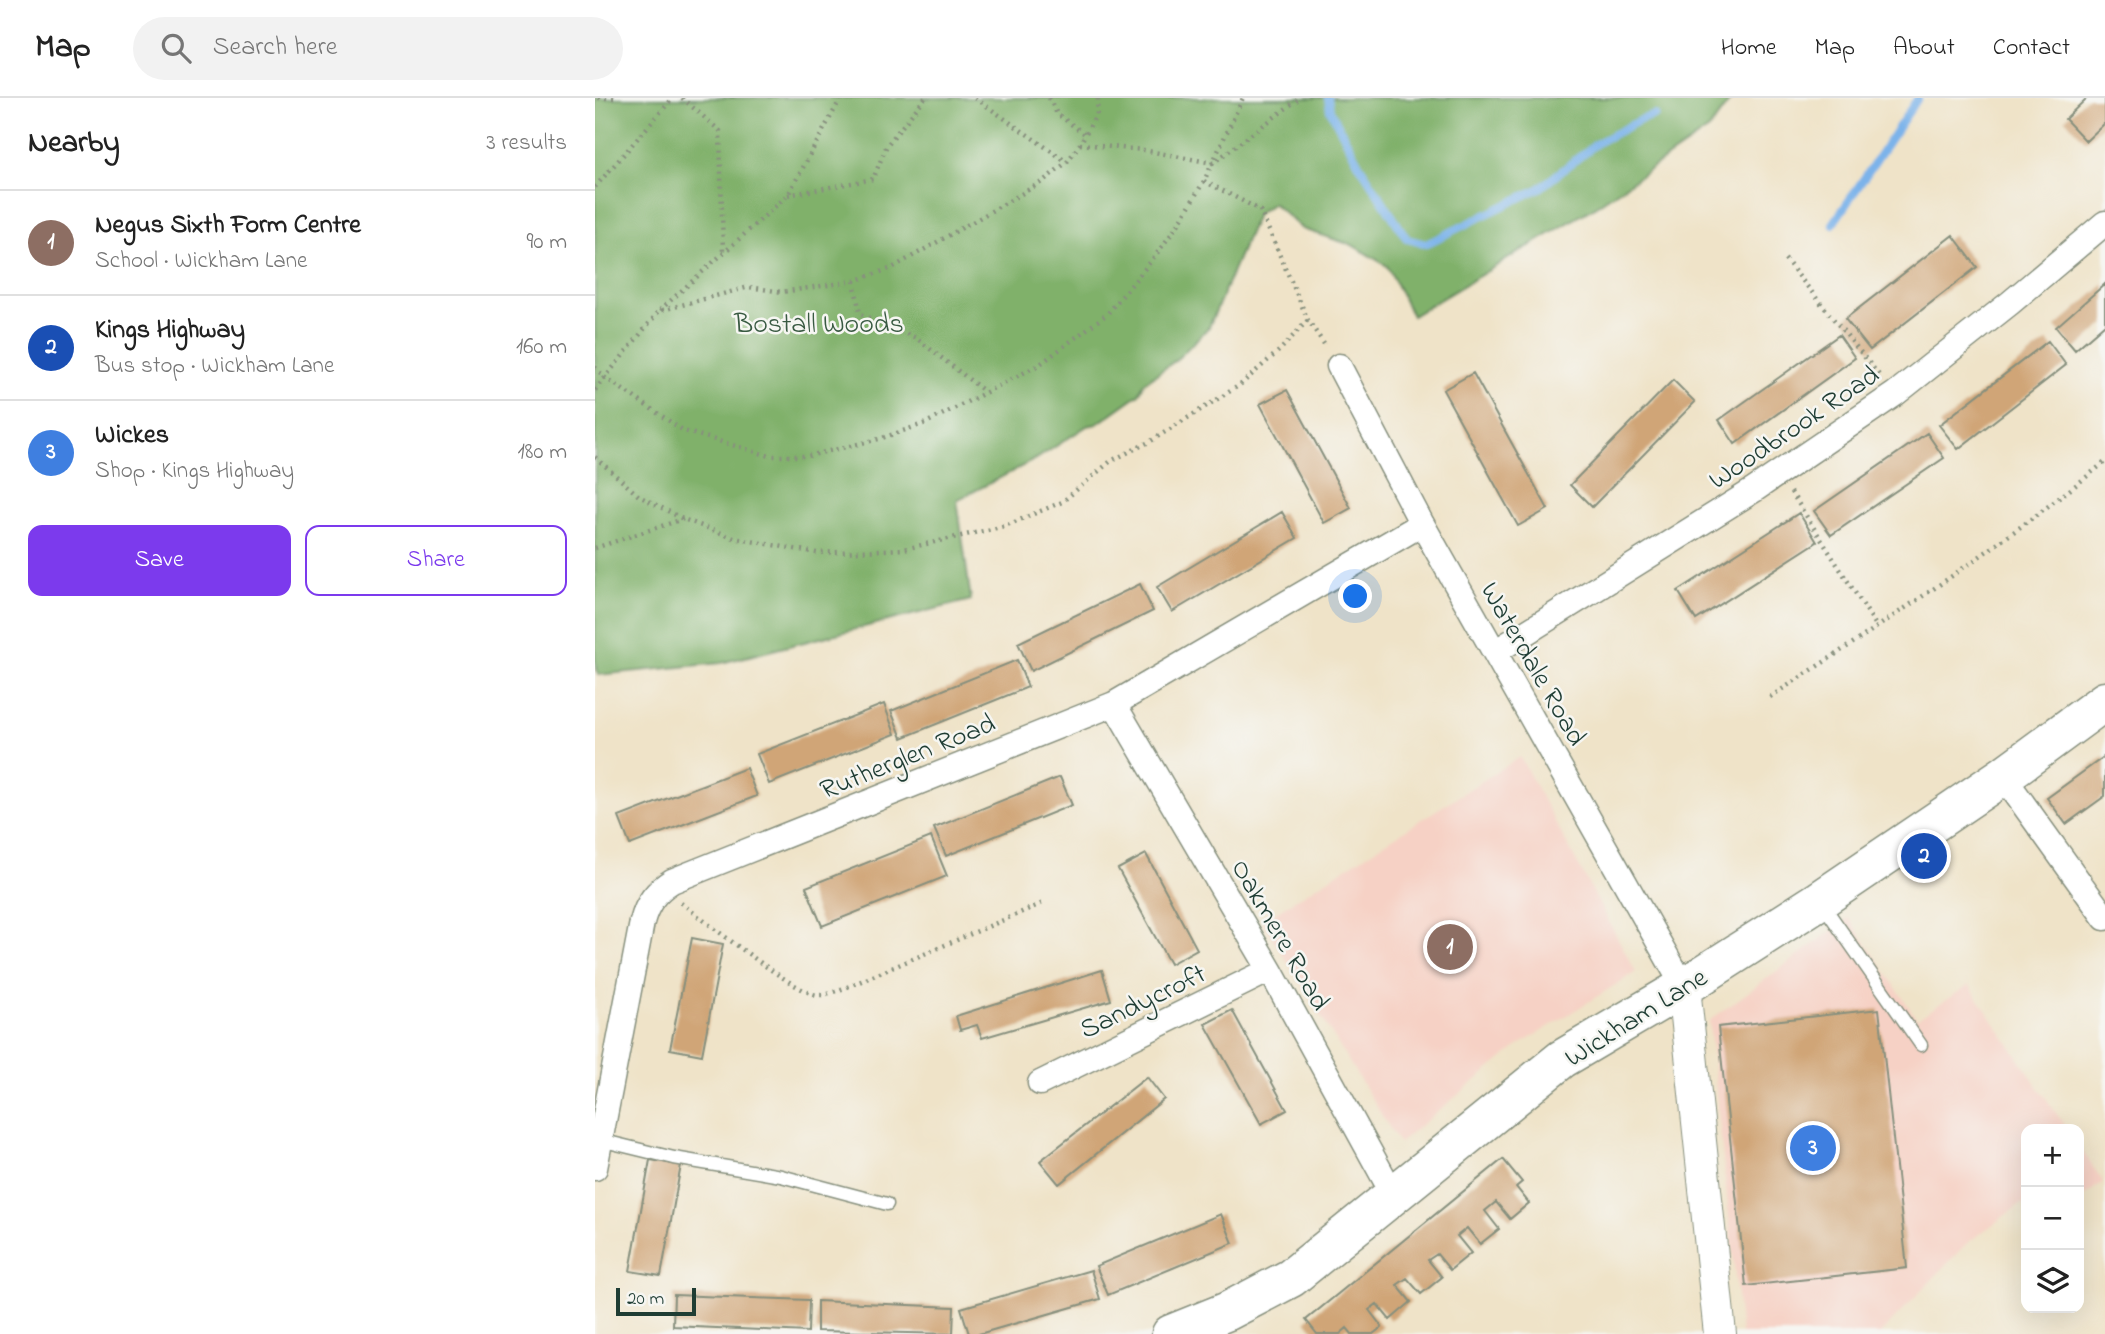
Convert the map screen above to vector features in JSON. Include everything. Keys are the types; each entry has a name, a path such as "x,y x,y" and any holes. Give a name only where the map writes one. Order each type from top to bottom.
{"main road":[{"name":"Wickham Lane","path":"1171,1334 1228,1311 1291,1278 1562,1059 1820,900 2003,776 2105,701"}],"street":[{"name":"Woodbrook Road","path":"1495,652 1779,472 1895,394 2105,223"},
{"name":"Waterdale Road","path":"1339,366 1422,524 1683,986"},
{"name":"Rutherglen Road","path":"661,888 684,876 1114,704 1422,524"},
{"name":"Oakmere Road","path":"1114,704 1270,970 1394,1196"},
{"path":"2003,776 2105,918"},
{"path":"595,1168 642,922 651,900 661,888"},
{"name":"Sandycroft","path":"1039,1083 1270,970"},
{"path":"1683,986 1720,1334"}],"lane":[{"path":"1820,900 1921,1045"},
{"path":"600,1140 674,1158 781,1176 887,1204"}],"path":[{"path":"598,98 616,98"},
{"path":"595,187 673,98"},
{"path":"682,98 720,131 723,253"},
{"path":"595,390 659,311 788,195 841,98"},
{"path":"788,195 873,179 887,145 925,98"},
{"path":"975,98 1067,162"},
{"path":"1049,98 1057,114 1085,134"},
{"path":"659,311 749,287 782,292 854,281 892,268 1042,182 1067,162 1097,113 1098,98"},
{"path":"595,367 604,377 684,431 770,456 808,456 879,439 926,423 1038,365 1107,314 1178,225 1213,163 1243,98"},
{"path":"1080,144 1143,150 1213,163 1300,98"},
{"path":"1203,181 1260,210 1308,320 1339,366"},
{"path":"1785,259 1895,394"},
{"path":"854,281 860,314 916,338 984,391"},
{"path":"595,457 639,496 683,519 734,538 817,553 904,549 1005,526 1062,502 1111,461 1151,441 1240,385 1280,350 1308,320"},
{"path":"1770,697 1877,627 2015,530 2105,462"},
{"path":"1779,472 1877,627"},
{"path":"595,548 683,519"},
{"path":"661,888 777,974 801,989 818,995 845,988 1043,903"}],"shaded area":[{"path":"1520,757 1636,972 1518,1046 1399,1143 1262,921"},
{"path":"1849,918 1917,1019 1969,985 2064,1124 2021,1124 2021,1204 1966,1244 1880,1334 1741,1334 1709,1021"},
{"path":"2084,1154 2103,1182 2084,1196"}],"green space":[{"name":"Bostall Woods","path":"595,98 1732,98 1709,129 1593,208 1412,316 1387,266 1352,245 1302,229 1273,203 1257,214 1209,327 1176,360 1144,383 1139,394 1097,424 1087,426 1038,458 957,500 971,600 721,663 598,675 595,659"}],"building":[{"path":"2087,98 2105,98 2105,123 2086,141 2065,119"},
{"path":"1953,235 1977,267 1870,350 1845,319"},
{"path":"2105,284 2105,324 2075,350 2056,327"},
{"path":"1839,335 1855,358 1735,444 1719,420"},
{"path":"2048,341 2066,365 1958,449 1939,425"},
{"path":"1473,373 1548,509 1518,526 1443,390"},
{"path":"1673,380 1695,402 1592,507 1570,485"},
{"path":"1287,390 1351,508 1324,523 1260,404"},
{"path":"1927,433 1944,458 1831,535 1814,511"},
{"path":"1282,512 1297,538 1172,612 1157,587"},
{"path":"1799,513 1817,542 1696,620 1678,591"},
{"path":"1140,584 1153,611 1031,671 1018,643"},
{"path":"1017,660 1028,687 902,738 891,711"},
{"path":"884,704 895,734 769,784 757,754"},
{"path":"2105,756 2105,796 2066,824 2047,798"},
{"path":"746,768 757,796 630,845 619,817"},
{"path":"1060,777 1072,805 946,856 934,828"},
{"path":"931,837 947,876 822,926 806,887"},
{"path":"1146,854 1197,949 1170,964 1118,869"},
{"path":"692,938 723,944 702,1055 670,1049"},
{"path":"1102,970 1111,1000 982,1038 977,1025 960,1030 956,1016"},
{"path":"1879,1009 1907,1268 1746,1286 1718,1027"},
{"path":"1232,1010 1287,1110 1261,1124 1205,1024"},
{"path":"1147,1077 1164,1099 1059,1184 1040,1161"},
{"path":"1503,1159 1522,1182 1516,1187 1529,1203 1510,1219 1496,1202 1485,1211 1499,1229 1480,1244 1467,1228 1457,1236 1471,1253 1450,1270 1437,1254 1428,1260 1442,1277 1421,1294 1407,1278 1397,1285 1411,1302 1390,1320 1377,1304 1369,1310 1382,1327 1373,1334 1352,1334 1347,1328 1340,1334 1317,1334 1306,1320"},
{"path":"650,1160 681,1165 661,1276 630,1271"},
{"path":"1221,1214 1233,1243 1108,1295 1096,1266"},
{"path":"1091,1270 1100,1299 979,1334 969,1334 961,1308"},
{"path":"674,1295 809,1300 808,1332 673,1326"},
{"path":"817,1301 954,1307 953,1334 817,1331"}],"waterway":[{"path":"1328,98 1330,110 1359,164 1407,239 1426,244 1540,188 1597,143 1655,115"},
{"path":"1833,224 1918,98"}],"place":[{"name":"Kings Highway","path":"1924,856"},
{"name":"Negus Sixth Form Centre","path":"1450,947"},
{"name":"Wickes","path":"1813,1148"}]}
